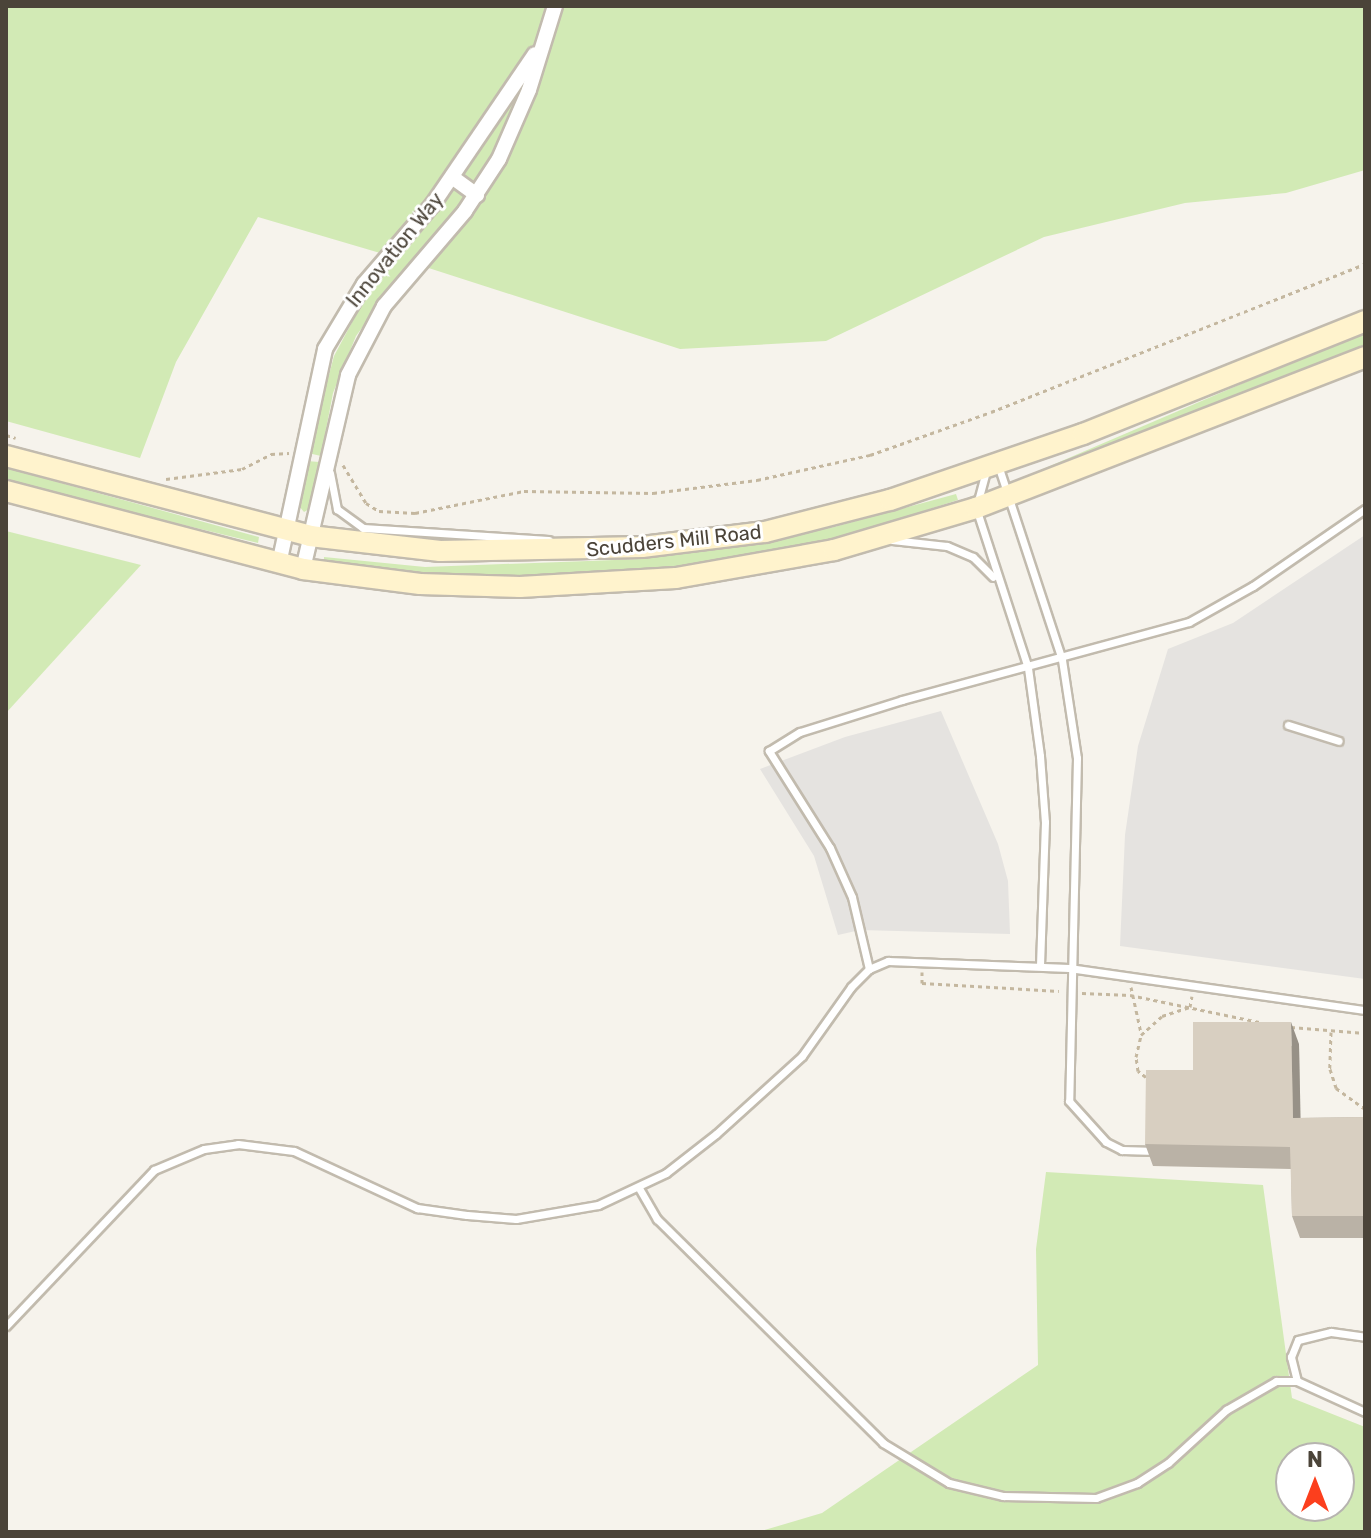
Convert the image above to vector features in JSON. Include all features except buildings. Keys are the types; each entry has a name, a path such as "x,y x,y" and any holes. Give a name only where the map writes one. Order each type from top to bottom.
{"main road":[{"name":"Scudders Mill Road","path":"6,456 285,532 440,551 585,551 765,532 993,467 1365,321"},
{"name":"Scudders Mill Road","path":"6,491 303,569 420,584 597,585 724,571 875,539 1008,497 1365,357"}],"street":[{"name":"Innovation Way","path":"303,569 348,375 365,338 405,278 477,195 499,159 555,6"},
{"name":"Innovation Way","path":"279,564 299,455 325,349 345,311 452,177 546,37"},
{"path":"452,177 477,195"}],"lane":[{"path":"329,460 333,500 344,516 363,528 539,539 585,551"},
{"path":"993,467 1008,497 1062,660 1077,758 1069,968 1069,1101 1106,1142 1122,1150 1147,1151"},
{"path":"993,467 976,508 997,582 1028,668 1045,822 1040,966"},
{"path":"869,969 852,897 830,848 769,751 800,732 1189,622 1253,586 1365,509"},
{"path":"875,539 947,546 973,557 997,582"},
{"path":"1288,725 1339,741"},
{"path":"6,1326 154,1170 204,1149 238,1144 294,1151 417,1208 467,1215 558,1215 639,1188 716,1134 802,1056 869,969 888,961 1069,968 1365,1010"},
{"path":"639,1188 657,1219 883,1443 949,1483 1003,1496 1096,1498 1137,1483 1168,1463 1250,1393 1276,1381 1297,1381 1365,1412"},
{"path":"1297,1381 1291,1357 1298,1340 1331,1332 1365,1337"}],"path":[{"path":"329,460 341,462 366,503 379,511 415,513 524,491 653,493 757,480 870,455 991,412 1365,264"},
{"path":"6,435 20,440"},
{"path":"163,479 242,469 271,454 299,455"},
{"path":"922,983 1130,995 1268,1023"},
{"path":"1130,995 1141,1035"},
{"path":"1160,1081 1138,1071 1136,1047 1141,1035 1162,1016 1190,1007"},
{"path":"1278,1025 1365,1033"},
{"path":"1331,1032 1330,1069 1336,1088 1365,1109"}],"green space":[{"path":"6,6 1365,6 1365,170 1286,193 1185,203 1044,237 826,341 680,349 410,262 356,336 333,393 321,456 308,453 334,356 365,298 397,258 258,217 176,362 140,458 6,421"},
{"path":"1365,331 1365,348 1024,483 1022,478"},
{"path":"307,461 319,462 311,508 304,512 299,506"},
{"path":"6,468 259,537 258,543 6,482"},
{"path":"956,494 958,500 801,550 697,568 542,578 398,572 324,562 324,557 425,567 641,559 731,548 834,527"},
{"path":"6,531 141,565 6,713"},
{"path":"1046,1172 1263,1185 1292,1398 1365,1427 1365,1532 758,1532 822,1513 1038,1365 1036,1249"}],"shaded area":[{"path":"1365,535 1365,979 1120,946 1125,835 1138,746 1168,649 1233,623"},
{"path":"941,711 998,844 1008,881 1010,934 860,930 838,935 814,856 760,769 845,737"}]}
